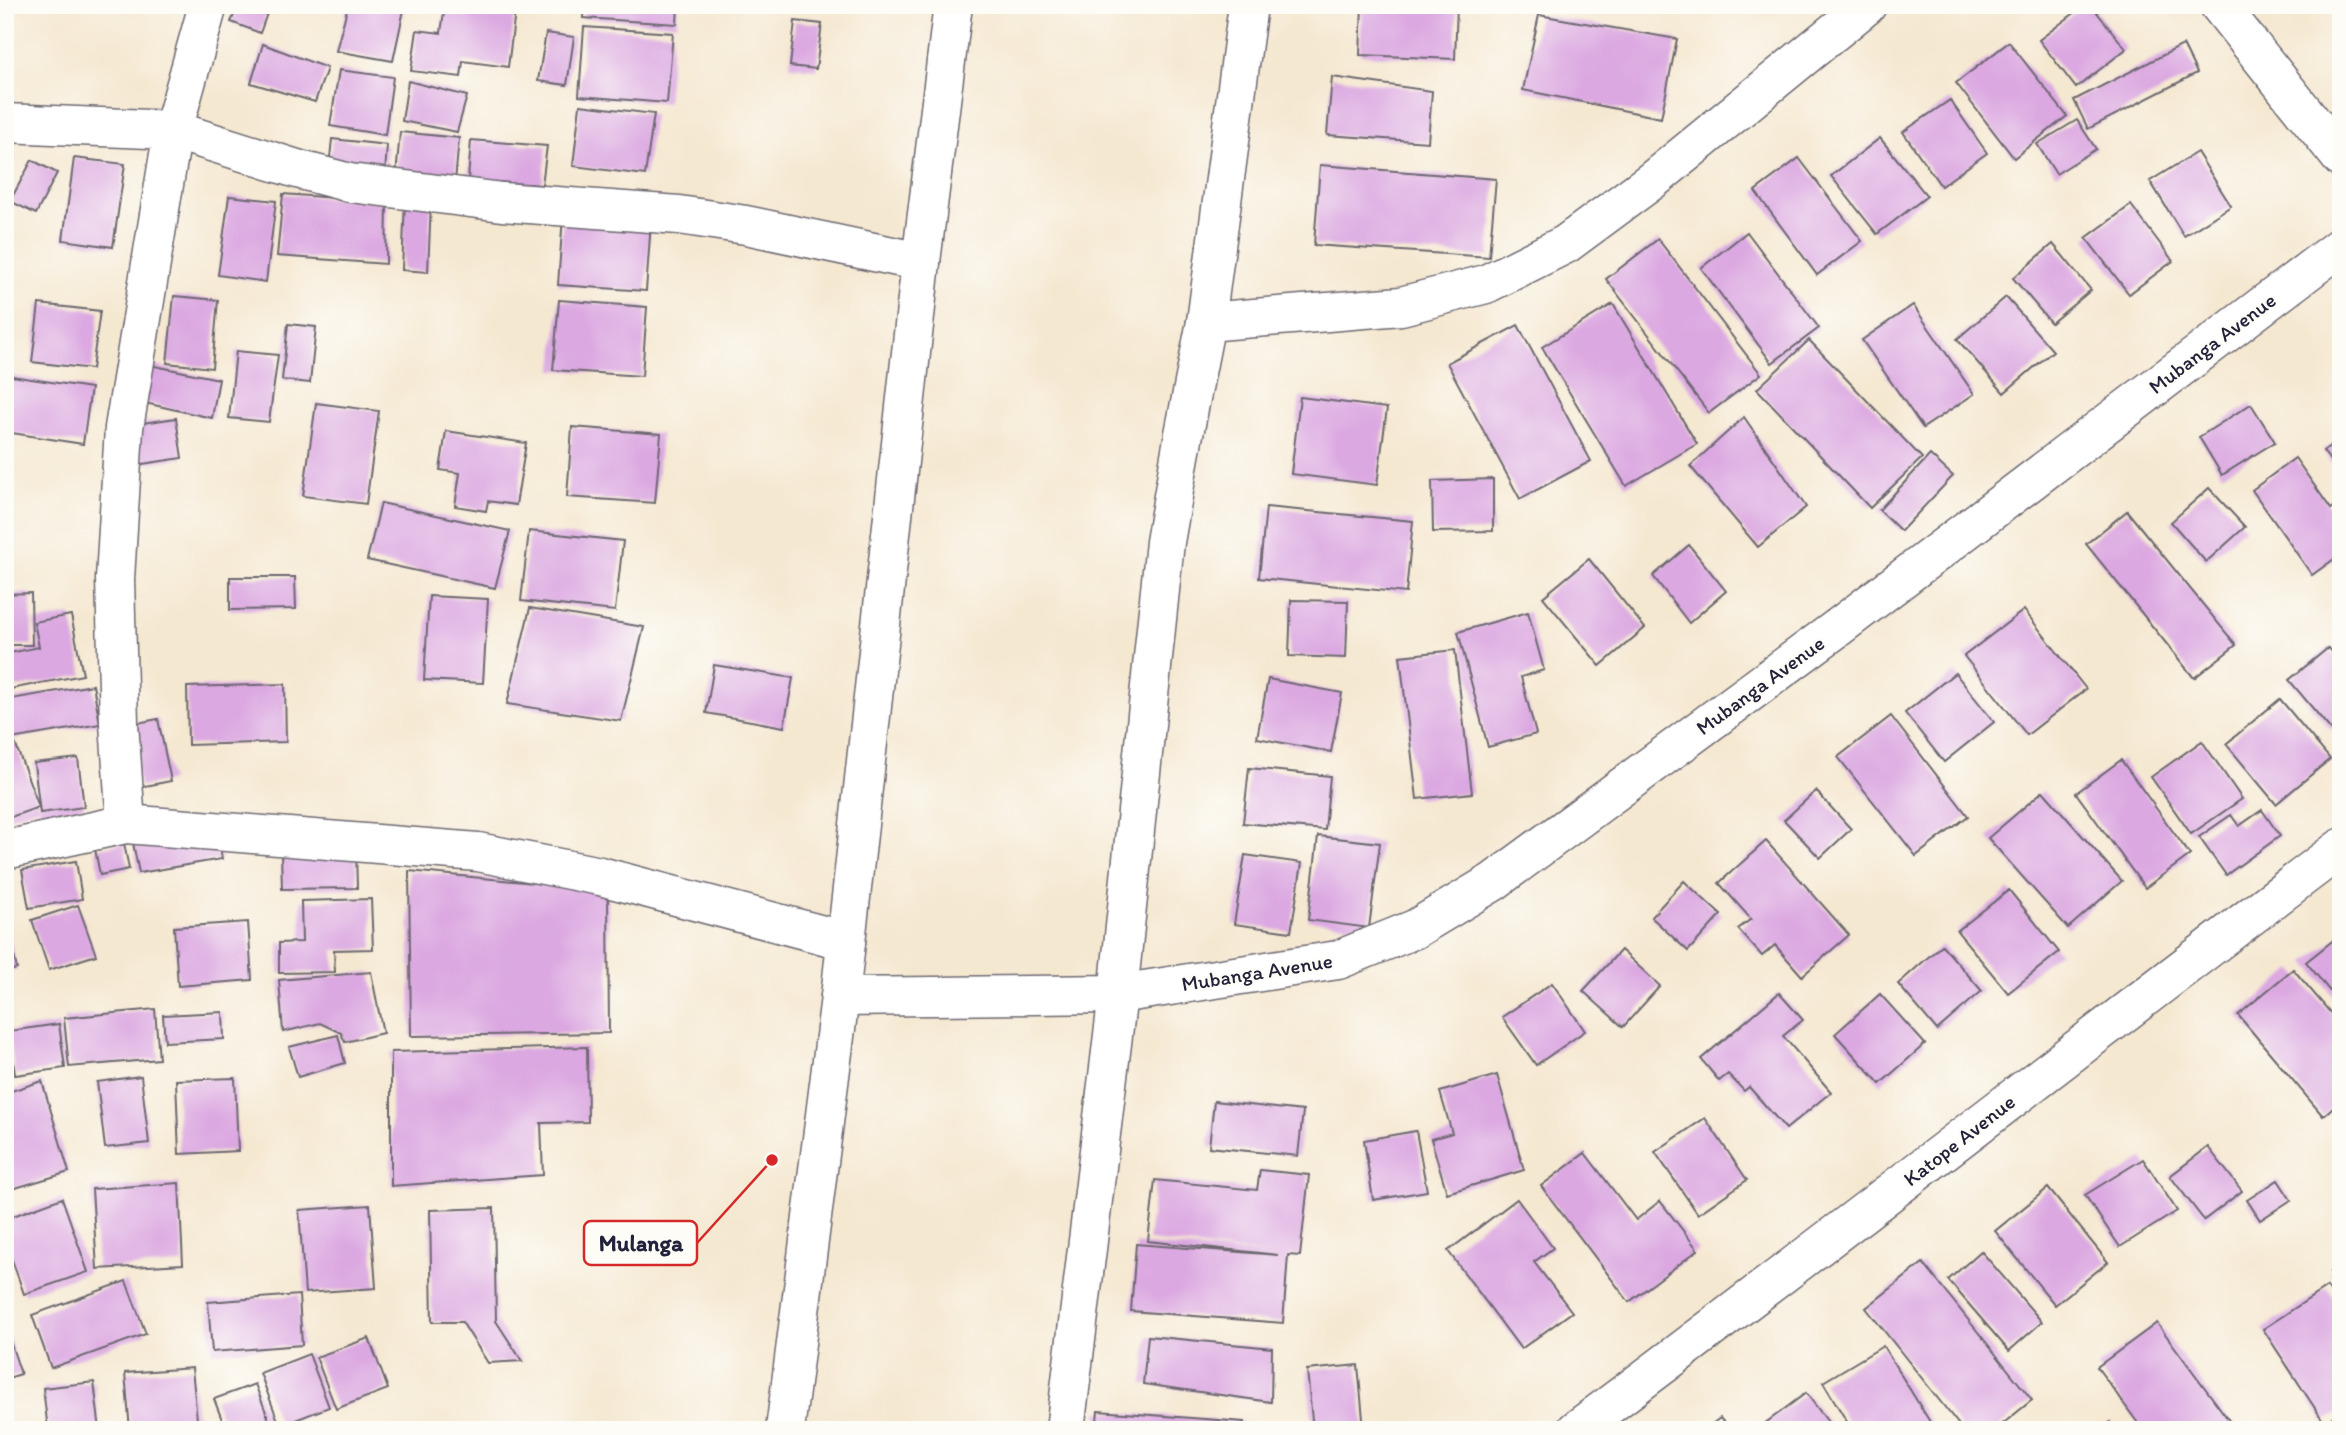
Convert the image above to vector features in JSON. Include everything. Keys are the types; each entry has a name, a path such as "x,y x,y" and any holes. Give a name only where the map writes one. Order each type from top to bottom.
{"street":[{"path":"126,824 119,723 115,579 124,428 173,130 208,5"},
{"path":"785,1430 840,997 921,262 953,5"},
{"path":"1065,1430 1118,993 1165,542 1206,322 1248,5"},
{"path":"1206,322 1401,306 1486,284 1566,244 1654,179 1867,5"},
{"path":"2219,5 2341,159"},
{"path":"5,124 173,130 350,183 502,202 679,215 746,225 921,262"},
{"name":"Mubanga Avenue","path":"840,997 1118,993 1338,960 1415,929 1493,882 1847,621 2341,246"},
{"path":"5,850 126,824 478,852 600,876 846,941"},
{"name":"Katope Avenue","path":"1576,1430 1768,1287 2341,848"}],"building":[{"path":"238,5 270,5 260,33 231,22"},
{"path":"348,5 405,5 393,61 336,51"},
{"path":"445,5 515,12 508,67 463,61 461,77 411,71 417,30 441,33"},
{"path":"584,5 678,5 677,24 583,18"},
{"path":"1362,5 1457,5 1455,59 1360,55"},
{"path":"2085,5 2091,5 2126,49 2076,88 2039,40"},
{"path":"1539,15 1677,39 1661,118 1523,90"},
{"path":"795,21 822,24 816,69 790,66"},
{"path":"584,27 673,33 667,103 579,96"},
{"path":"546,33 574,37 567,85 538,81"},
{"path":"2009,42 2067,116 2014,158 1956,83"},
{"path":"263,44 327,68 315,102 251,83"},
{"path":"2183,45 2197,73 2088,129 2074,100"},
{"path":"339,70 393,77 385,135 330,126"},
{"path":"1332,77 1432,91 1428,142 1327,135"},
{"path":"408,81 467,96 457,132 402,121"},
{"path":"1950,100 1987,153 1941,186 1903,132"},
{"path":"580,105 654,114 645,175 573,166"},
{"path":"2077,120 2096,149 2056,174 2037,144"},
{"path":"5,123 10,123 15,160 5,161"},
{"path":"400,132 459,138 455,182 396,176"},
{"path":"1880,138 1927,196 1877,234 1831,176"},
{"path":"332,139 387,145 385,173 329,167"},
{"path":"471,140 547,146 542,185 468,180"},
{"path":"2197,152 2231,206 2184,236 2150,181"},
{"path":"74,158 125,164 113,247 63,240"},
{"path":"1799,158 1862,241 1817,275 1755,191"},
{"path":"32,160 57,173 36,214 10,201"},
{"path":"1320,165 1496,179 1489,257 1314,245"},
{"path":"283,194 387,202 386,264 277,256"},
{"path":"229,196 276,201 266,282 218,275"},
{"path":"405,201 431,203 428,272 402,270"},
{"path":"2131,205 2173,261 2129,294 2086,238"},
{"path":"563,216 651,222 646,291 558,285"},
{"path":"1747,232 1819,328 1772,363 1701,268"},
{"path":"1658,239 1761,374 1709,413 1606,279"},
{"path":"2053,244 2091,290 2051,323 2013,278"},
{"path":"174,296 218,300 212,368 167,363"},
{"path":"2006,297 2053,351 2004,393 1957,339"},
{"path":"559,300 647,307 642,376 553,370"},
{"path":"5,302 10,318 5,319"},
{"path":"39,304 100,311 92,369 32,362"},
{"path":"1613,304 1697,444 1626,486 1542,347"},
{"path":"1913,305 1974,394 1923,428 1862,340"},
{"path":"288,324 316,327 310,383 282,380"},
{"path":"1518,325 1591,461 1520,499 1447,363"},
{"path":"1809,340 1922,458 1870,508 1757,389"},
{"path":"236,351 278,355 269,422 229,418"},
{"path":"145,364 219,379 212,418 136,401"},
{"path":"5,375 91,388 83,444 5,432"},
{"path":"1300,397 1387,408 1377,485 1291,474"},
{"path":"316,403 379,411 366,504 303,496"},
{"path":"2251,404 2275,442 2222,475 2199,437"},
{"path":"1744,417 1806,507 1758,547 1690,466"},
{"path":"176,418 182,458 129,466 123,426"},
{"path":"572,427 661,434 655,503 567,497"},
{"path":"446,431 526,443 516,505 488,501 486,511 455,506 460,473 440,470"},
{"path":"2341,438 2341,475 2323,451"},
{"path":"1930,455 1953,476 1901,531 1879,510"},
{"path":"2295,458 2331,509 2341,502 2341,554 2312,575 2252,490"},
{"path":"1493,479 1493,531 1433,532 1432,481"},
{"path":"2209,488 2245,527 2206,562 2171,522"},
{"path":"381,503 510,531 495,588 367,560"},
{"path":"1266,507 1413,521 1406,593 1259,578"},
{"path":"2127,511 2236,645 2194,678 2086,544"},
{"path":"529,531 623,541 615,611 521,601"},
{"path":"1689,545 1726,591 1689,623 1653,576"},
{"path":"1589,559 1645,628 1600,666 1543,597"},
{"path":"230,577 295,577 296,609 230,610"},
{"path":"31,593 32,645 5,645 5,594"},
{"path":"429,596 488,599 483,683 424,680"},
{"path":"1291,600 1348,601 1346,658 1289,656"},
{"path":"530,608 644,627 621,721 507,704"},
{"path":"2024,610 2086,689 2027,735 1964,656"},
{"path":"1528,612 1544,670 1521,677 1536,734 1488,747 1458,632"},
{"path":"71,615 83,675 5,690 5,654 39,647 34,622"},
{"path":"2328,648 2341,665 2341,722 2331,730 2289,680"},
{"path":"1455,650 1472,793 1417,799 1400,656"},
{"path":"714,665 793,678 784,727 706,713"},
{"path":"1955,673 1994,722 1944,762 1905,713"},
{"path":"1268,679 1342,693 1331,752 1257,738"},
{"path":"285,684 286,742 188,745 187,687"},
{"path":"93,685 100,724 5,740 5,700"},
{"path":"2280,699 2330,759 2276,804 2226,744"},
{"path":"1891,716 1968,816 1916,856 1838,757"},
{"path":"158,719 171,781 140,787 127,725"},
{"path":"2202,741 2242,799 2191,834 2151,777"},
{"path":"15,743 39,807 8,818 5,811 5,746"},
{"path":"78,758 84,807 40,813 34,763"},
{"path":"2121,760 2190,855 2145,888 2076,793"},
{"path":"1249,768 1330,776 1325,830 1243,823"},
{"path":"1816,791 1851,829 1820,858 1784,820"},
{"path":"2043,791 2122,881 2068,928 1988,838"},
{"path":"2262,810 2280,836 2226,875 2199,837 2231,815 2239,826"},
{"path":"217,830 222,859 139,873 133,843"},
{"path":"1318,836 1380,843 1369,928 1308,920"},
{"path":"1766,841 1849,935 1802,976 1775,945 1762,956 1738,929 1751,919 1719,883"},
{"path":"124,843 129,869 100,875 95,849"},
{"path":"356,849 357,888 282,889 281,851"},
{"path":"1245,855 1302,863 1291,932 1234,924"},
{"path":"76,861 82,899 29,908 22,870"},
{"path":"409,871 608,890 609,1033 411,1036"},
{"path":"1684,881 1721,915 1688,951 1651,917"},
{"path":"2009,890 2059,952 2008,993 1957,931"},
{"path":"371,899 373,949 334,950 335,972 279,973 279,943 302,942 301,901"},
{"path":"78,905 96,955 49,970 32,920"},
{"path":"5,922 17,969 5,972"},
{"path":"248,922 252,980 178,986 174,927"},
{"path":"2341,934 2341,1005 2306,962"},
{"path":"1942,945 1982,991 1937,1030 1898,984"},
{"path":"1621,950 1660,986 1623,1027 1583,991"},
{"path":"2293,969 2341,1025 2341,1100 2323,1116 2238,1015"},
{"path":"371,972 383,1033 345,1042 341,1033 320,1023 283,1032 279,980"},
{"path":"1552,983 1585,1031 1536,1065 1502,1017"},
{"path":"1779,993 1803,1020 1783,1036 1831,1092 1786,1129 1749,1087 1744,1091 1728,1074 1719,1081 1701,1059"},
{"path":"1880,994 1925,1044 1880,1084 1835,1034"},
{"path":"155,1009 159,1059 69,1067 64,1018"},
{"path":"223,1012 224,1039 165,1042 163,1015"},
{"path":"59,1024 65,1068 15,1075 9,1031"},
{"path":"338,1035 345,1063 298,1077 289,1047"},
{"path":"587,1047 588,1122 541,1123 543,1175 391,1186 391,1052"},
{"path":"1497,1075 1524,1170 1447,1193 1431,1139 1452,1133 1440,1092"},
{"path":"141,1076 149,1143 105,1148 97,1082"},
{"path":"235,1078 238,1151 179,1154 176,1080"},
{"path":"42,1081 69,1172 12,1189 5,1165 5,1093"},
{"path":"1214,1101 1303,1111 1298,1156 1209,1147"},
{"path":"1705,1118 1747,1180 1698,1214 1655,1152"},
{"path":"1416,1131 1427,1191 1373,1200 1364,1140"},
{"path":"2208,1147 2242,1191 2204,1220 2170,1176"},
{"path":"1585,1153 1636,1220 1660,1201 1698,1250 1629,1302 1541,1186"},
{"path":"2143,1159 2177,1211 2120,1247 2085,1195"},
{"path":"1260,1170 1309,1175 1300,1256 1288,1255 1283,1323 1131,1311 1136,1244 1278,1255 1148,1241 1155,1180 1257,1190"},
{"path":"2278,1180 2291,1200 2260,1220 2247,1200"},
{"path":"179,1183 183,1264 97,1269 92,1189"},
{"path":"2048,1188 2108,1262 2055,1305 1995,1231"},
{"path":"62,1198 88,1272 24,1294 5,1240 5,1219"},
{"path":"1517,1199 1553,1248 1534,1262 1572,1312 1521,1349 1448,1251"},
{"path":"370,1205 376,1288 305,1293 299,1210"},
{"path":"494,1208 496,1321 522,1361 488,1363 462,1322 432,1322 430,1210"},
{"path":"1981,1251 2042,1322 2009,1351 1948,1280"},
{"path":"1923,1263 2032,1400 1995,1430 1963,1430 1866,1308"},
{"path":"2341,1265 2341,1287 2330,1272"},
{"path":"126,1281 146,1334 51,1368 32,1315"},
{"path":"2327,1287 2341,1308 2341,1412 2324,1422 2263,1329"},
{"path":"299,1295 302,1345 212,1352 208,1302"},
{"path":"2157,1323 2236,1430 2143,1430 2097,1367"},
{"path":"7,1332 21,1374 5,1379 5,1333"},
{"path":"1148,1336 1272,1348 1271,1402 1143,1384"},
{"path":"369,1338 388,1389 336,1409 316,1357"},
{"path":"1883,1346 1935,1430 1852,1430 1823,1382"},
{"path":"309,1354 329,1407 280,1426 260,1373"},
{"path":"1358,1365 1364,1430 1313,1430 1307,1370"},
{"path":"192,1368 198,1430 130,1430 125,1373"},
{"path":"94,1382 100,1430 48,1430 43,1388"},
{"path":"255,1384 273,1430 226,1430 214,1399"},
{"path":"1806,1393 1834,1430 1756,1430"},
{"path":"1098,1411 1244,1422 1243,1430 1096,1430"},
{"path":"1720,1418 1730,1430 1704,1430"},
{"path":"2110,1422 2116,1430 2101,1430"}],"place":[{"name":"Mulanga","path":"772,1160"}]}
